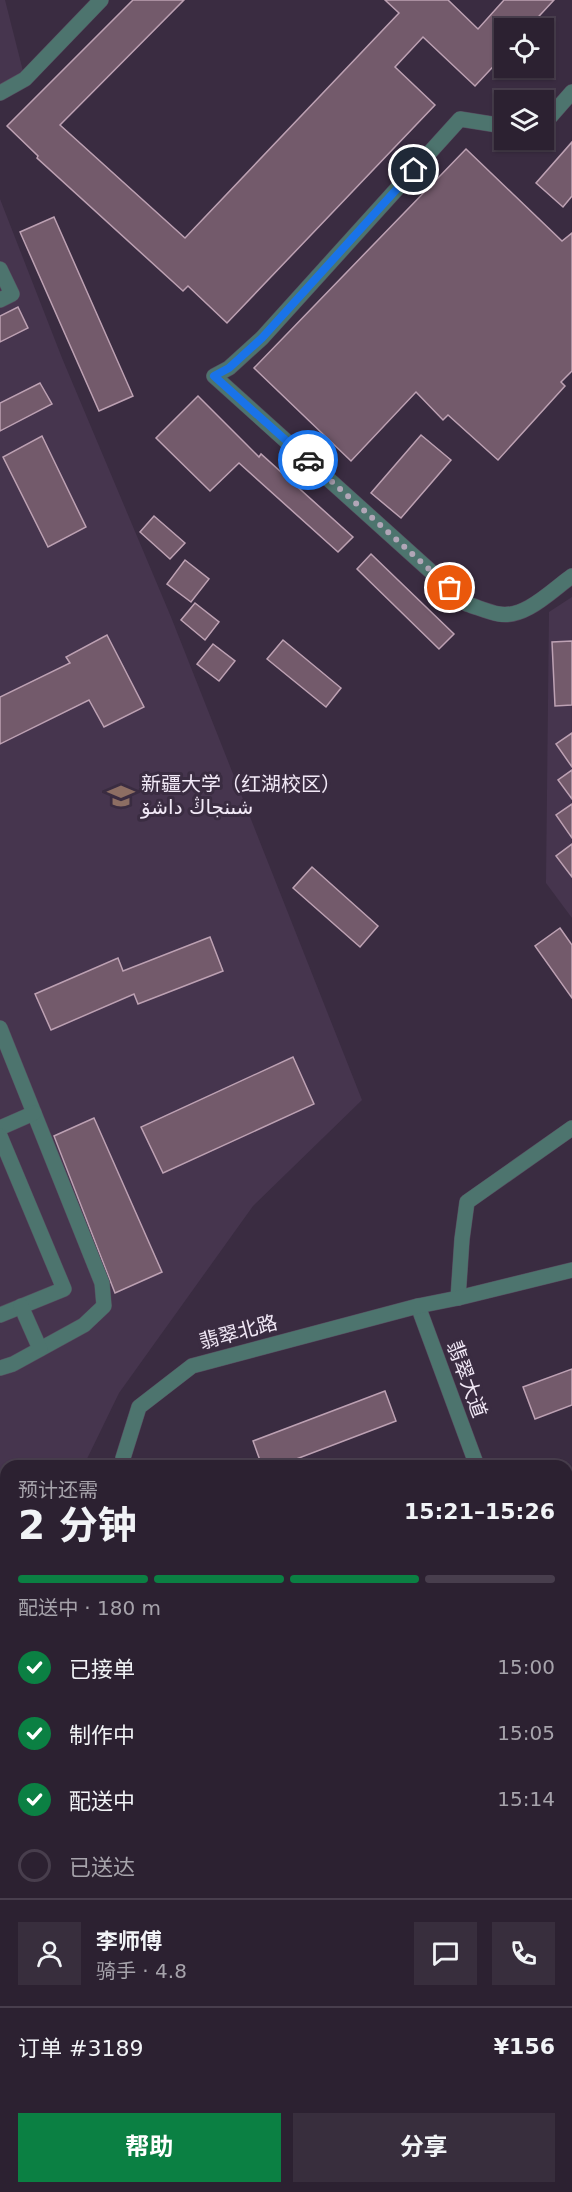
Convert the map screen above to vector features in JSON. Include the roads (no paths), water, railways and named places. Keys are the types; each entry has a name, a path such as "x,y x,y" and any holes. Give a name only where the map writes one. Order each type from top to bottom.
{"street":[{"path":"0,93 25,79 101,0"},
{"path":"554,112 572,92"},
{"path":"494,124 460,119 262,338 229,368 214,376 467,604 499,614 512,614 533,605 572,576"},
{"path":"0,269 12,294 0,300"},
{"path":"0,1028 102,1283 104,1306 84,1325 13,1364 0,1368"},
{"path":"0,1128 34,1113"},
{"path":"458,1298 467,1202 572,1128"},
{"path":"0,1136 64,1289 0,1315"},
{"name":"翡翠北路","path":"123,1460 140,1407 192,1366 418,1306 572,1270"},
{"path":"21,1306 40,1349"},
{"name":"翡翠大道","path":"418,1306 475,1460"}],"place":[{"name":"新疆大学（红湖校区） شىنجاڭ داشۆ","path":"121,796"}]}
